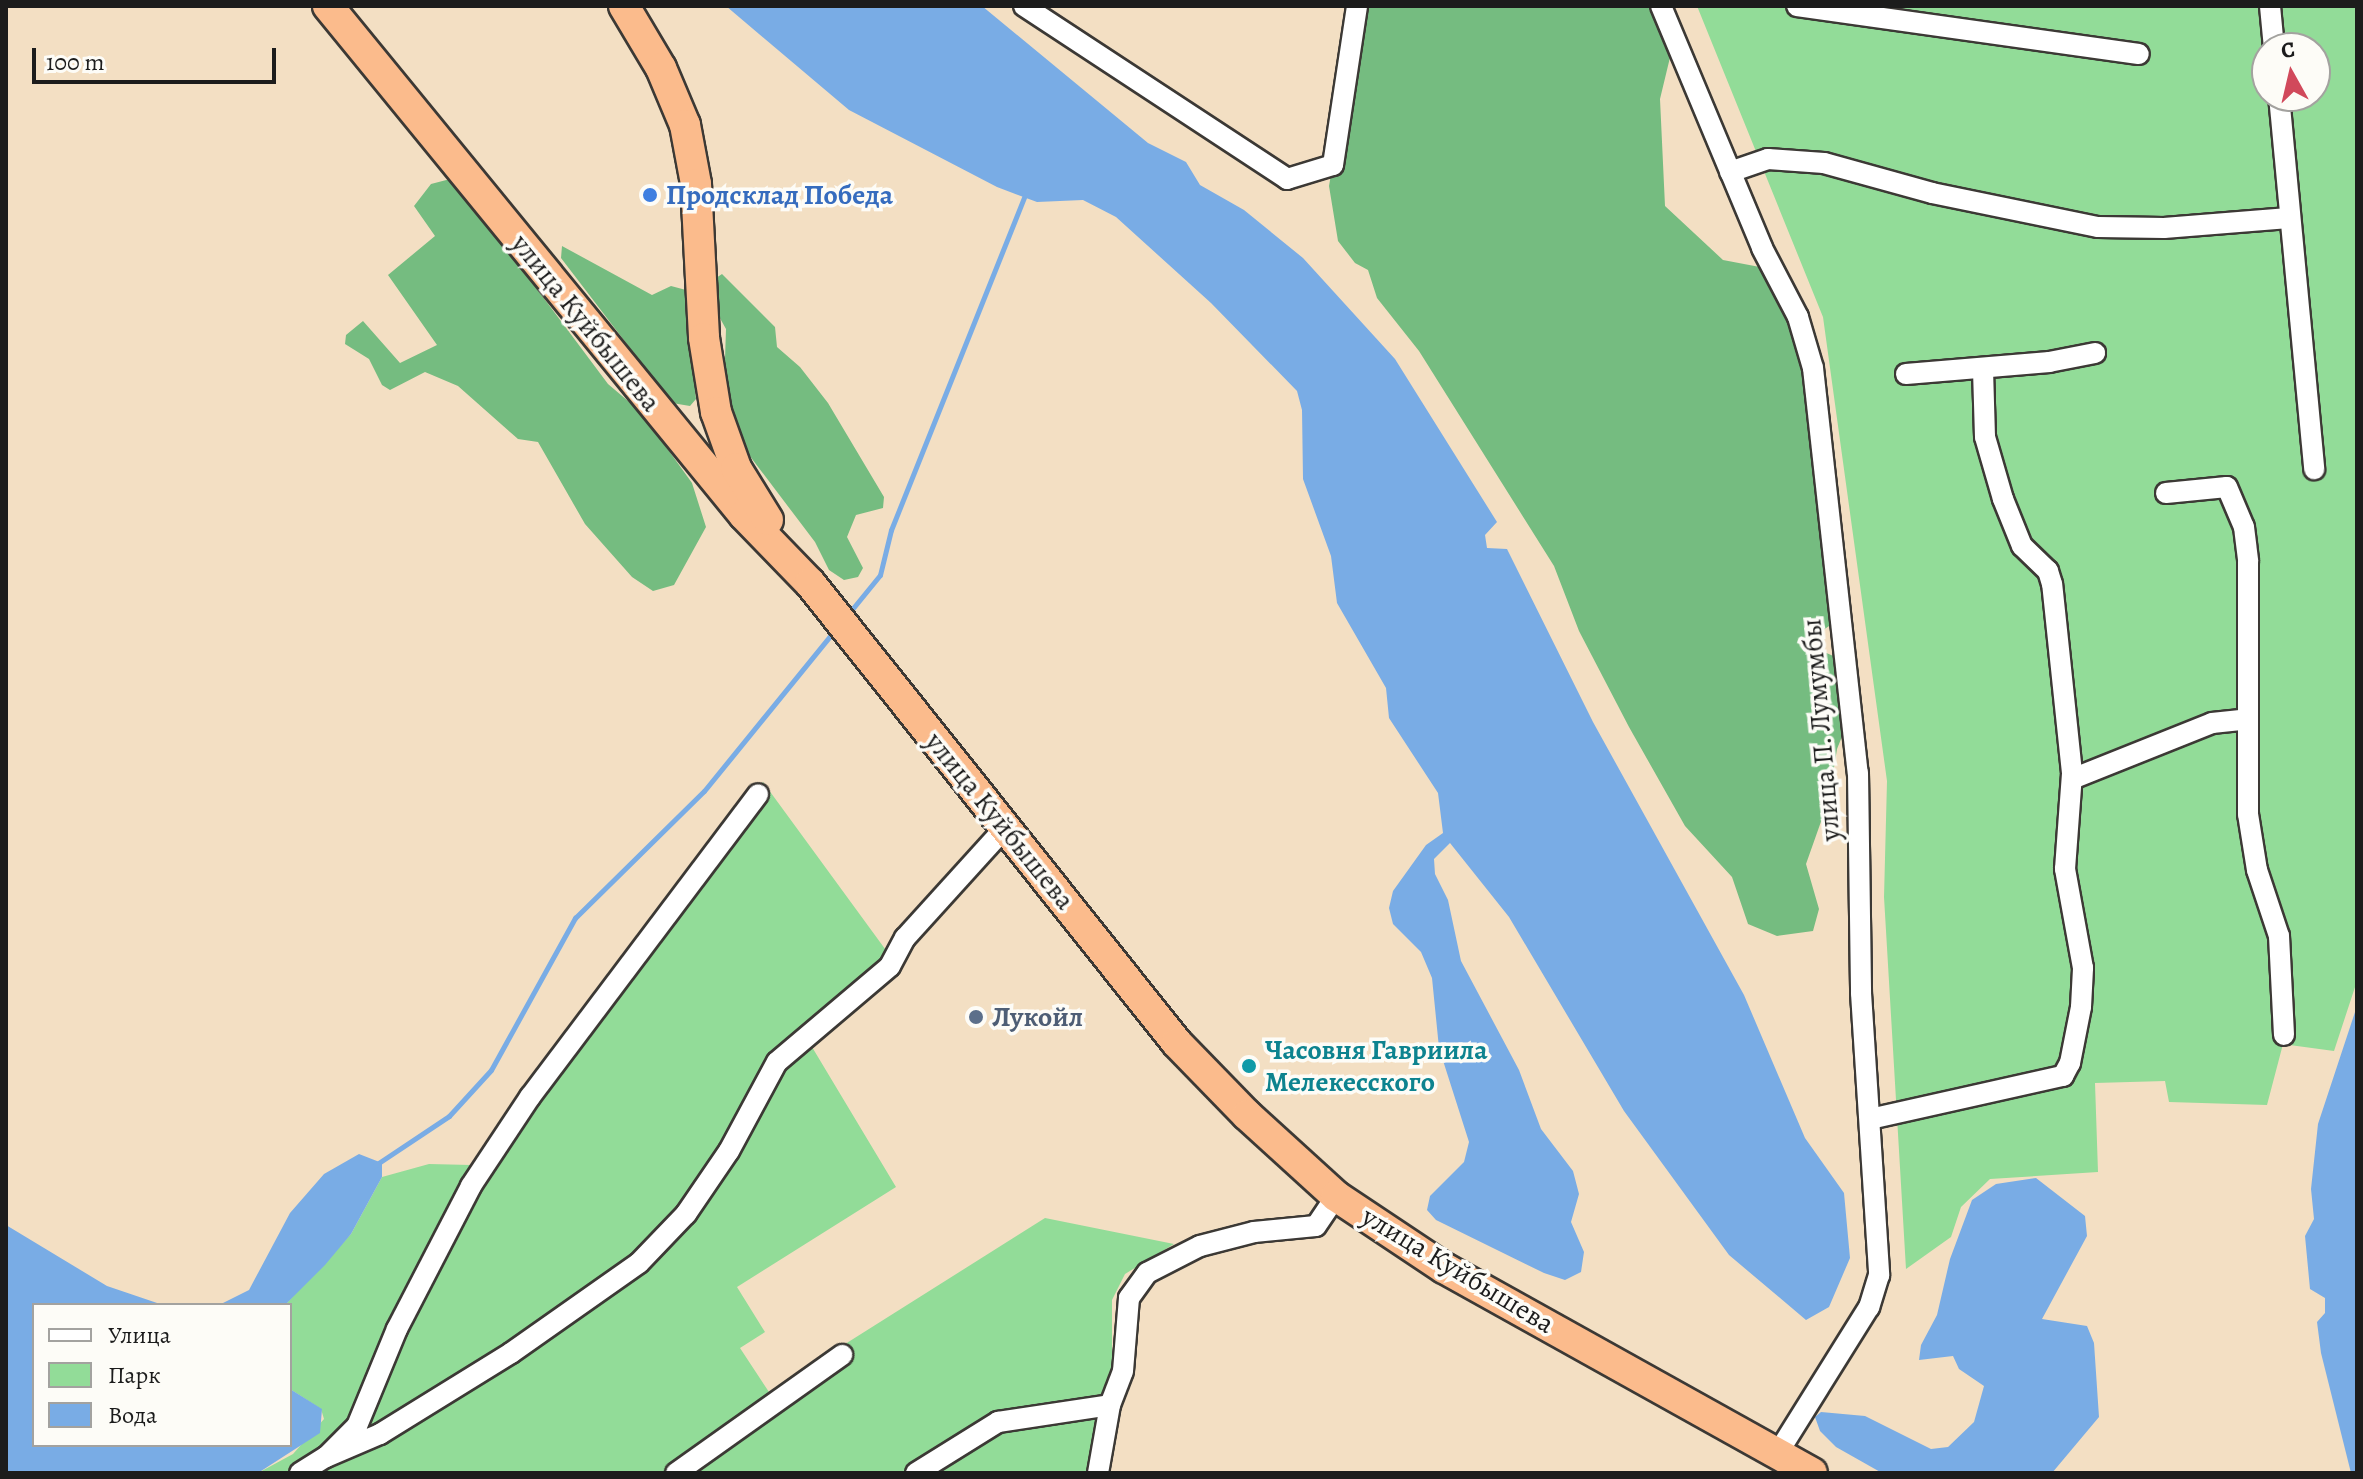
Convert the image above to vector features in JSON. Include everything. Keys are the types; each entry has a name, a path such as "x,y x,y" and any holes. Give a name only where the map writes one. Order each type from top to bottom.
{"highway":[{"name":"улица Куйбышева","path":"328,6 744,515 803,574 1177,1043 1336,1196 1444,1268 1812,1473"},
{"path":"624,6 661,68 685,125 696,184 704,338 716,412 736,468 803,574"}],"street":[{"path":"1024,6 1287,179 1333,165 1357,6"},
{"name":"улица П. Лумумбы","path":"1661,6 1730,172 1798,317 1813,368 1858,773 1861,993 1879,1275 1869,1307 1777,1454"},
{"path":"1797,6 2139,54"},
{"path":"2270,6 2272,32"},
{"path":"2280,112 2314,469"},
{"path":"1730,172 1768,159 1812,162 2052,221 2098,227 2164,228 2289,218"},
{"path":"1906,374 1983,369 2095,353"},
{"path":"1870,1119 1956,1096 2050,1081 2063,1076 2070,1063 2083,986 2065,869 2072,779 2052,584 2048,571 2022,546 2003,499 1985,437 1983,369"},
{"path":"2166,493 2215,486 2233,492 2248,562 2248,814 2257,870 2279,936 2284,1035"},
{"path":"2072,779 2212,723 2248,719"},
{"path":"326,1457 357,1426 397,1329 471,1186 530,1097 646,950 758,794"},
{"path":"300,1473 326,1457 380,1434 472,1378 574,1312 639,1263 686,1214 729,1151 777,1062 890,966 912,929 1004,829"},
{"path":"1098,1473 1110,1405 1123,1371 1129,1298 1147,1273 1200,1246 1268,1229 1316,1226 1336,1196"},
{"path":"676,1473 842,1355"},
{"path":"916,1473 998,1422 1110,1405"}],"green space":[{"path":"1360,6 1656,6 1673,45 1660,99 1665,206 1723,260 1765,268 1793,317 1808,369 1835,622 1804,643 1840,659 1847,724 1837,749 1829,799 1806,864 1819,909 1813,931 1777,936 1748,924 1732,877 1685,826 1629,727 1579,631 1554,566 1419,351 1377,298 1368,270 1355,263 1338,241 1329,186"},
{"path":"1697,6 2357,6 2357,981 2334,1051 2283,1044 2267,1105 2169,1102 2165,1081 2095,1083 2098,1172 1990,1179 1961,1207 1951,1237 1906,1269 1884,897 1887,781 1823,317"},
{"path":"454,178 608,384 641,412 692,483 706,527 674,585 653,591 632,577 585,524 538,442 518,439 458,386 425,372 390,390 382,385 369,359 345,344 346,335 363,321 400,363 437,345 388,275 435,236 414,206 431,184"},
{"path":"562,246 652,295 671,286 686,290 696,399 690,406 672,403 561,258"},
{"path":"722,274 775,327 777,347 800,367 828,403 884,497 883,508 856,515 847,537 863,568 858,577 844,580 829,570 815,542 743,447 724,389 726,329 716,311 713,280"},
{"path":"763,782 888,953 809,1042 896,1187 737,1287 765,1332 740,1348 769,1392 1045,1218 1174,1244 1125,1274 1112,1300 1112,1380 1095,1423 1087,1473 258,1473 293,1454 324,1419 321,1409 292,1390 292,1303 287,1303 351,1234 382,1177 429,1164 471,1165 654,912"}],"water":[{"path":"726,6 982,6 1148,143 1186,162 1200,185 1244,210 1303,258 1395,359 1497,522 1485,535 1487,548 1507,549 1593,722 1744,995 1805,1138 1844,1193 1850,1258 1829,1307 1806,1320 1729,1255 1624,1111 1509,917 1450,843 1434,859 1435,874 1448,900 1461,961 1519,1070 1541,1129 1573,1171 1579,1194 1571,1222 1584,1252 1581,1272 1565,1280 1544,1273 1436,1220 1427,1210 1430,1196 1464,1162 1469,1142 1439,1048 1432,978 1421,952 1393,924 1389,908 1393,891 1426,845 1443,833 1438,793 1389,718 1386,688 1337,603 1331,556 1303,479 1302,410 1297,391 1211,303 1116,217 1083,200 1037,202 997,187 849,110"},
{"path":"2357,1006 2357,1473 2351,1473 2321,1353 2317,1322 2325,1313 2325,1298 2310,1289 2305,1236 2314,1219 2311,1189 2318,1124"},
{"path":"359,1154 382,1163 382,1177 351,1234 287,1303 223,1303 249,1290 290,1213 324,1174"},
{"path":"2036,1178 2085,1216 2087,1236 2042,1319 2087,1326 2094,1343 2099,1417 2052,1473 1882,1473 1836,1447 1820,1431 1815,1417 1821,1412 1865,1416 1931,1449 1948,1447 1974,1422 1984,1386 1959,1369 1953,1356 1919,1360 1921,1345 1937,1315 1950,1259 1972,1200 1996,1184"},
{"path":"6,1225 107,1286 157,1303 32,1303 32,1447 292,1447 292,1390 322,1409 320,1433 258,1473 6,1473"}],"waterway":[{"path":"849,613 880,575 891,530 1024,197"},
{"path":"374,1166 449,1116 491,1070 575,918 704,791 835,630"}],"place":[{"name":"Продсклад Победа","path":"650,195"},
{"name":"Лукойл","path":"976,1017"},
{"name":"Часовня Гавриила Мелекесского","path":"1249,1066"}]}
